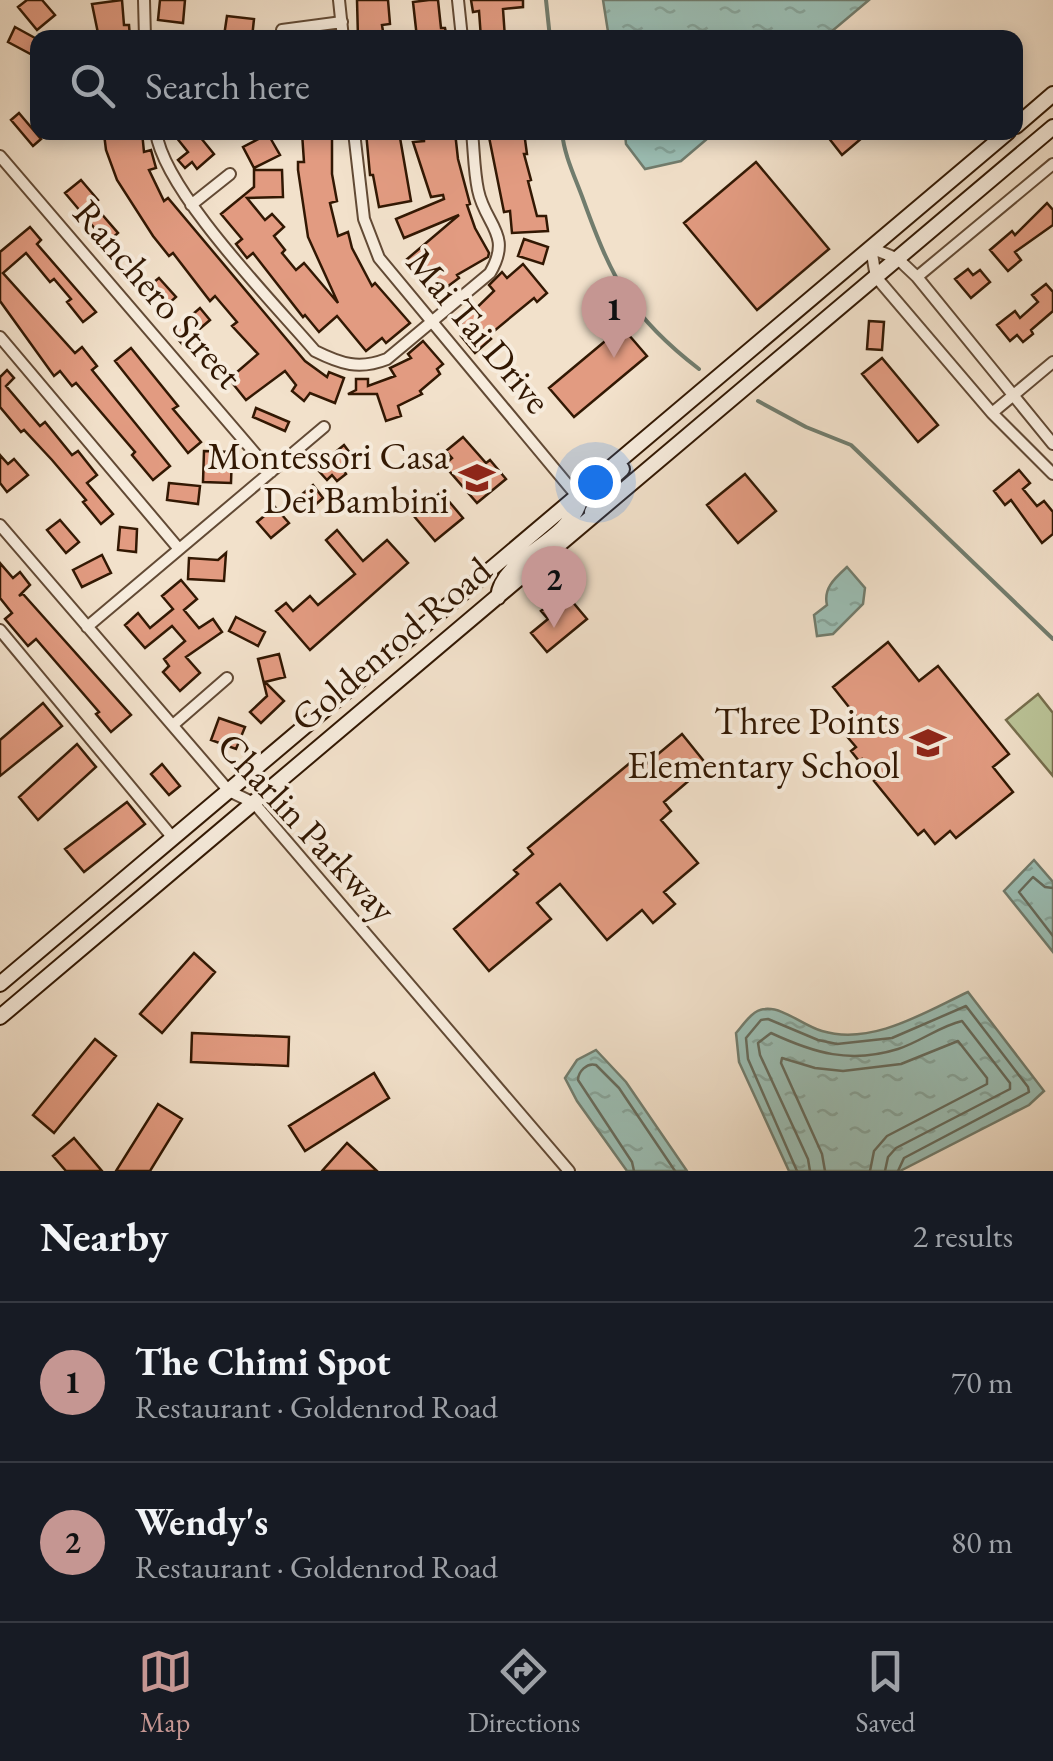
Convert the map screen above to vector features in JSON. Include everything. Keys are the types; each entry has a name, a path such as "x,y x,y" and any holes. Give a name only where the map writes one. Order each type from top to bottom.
{"main road":[{"path":"1023,120 1053,94"},
{"name":"Goldenrod Road","path":"0,1017 1053,127"},
{"name":"Goldenrod Road","path":"0,984 999,140"},
{"path":"592,516 610,480 662,435 666,423"},
{"path":"498,596 502,580 568,525 579,504 577,496"}],"street":[{"path":"144,0 145,30"},
{"path":"339,0 342,30"},
{"path":"458,0 461,30"},
{"path":"282,30 342,22"},
{"path":"157,140 191,205 315,351 343,366 371,366 387,359 490,273 500,256 500,237 478,194 473,140"},
{"name":"Mai Tai Drive","path":"355,140 364,219 379,258 577,496"},
{"name":"Ranchero Street","path":"0,156 270,472"},
{"path":"917,277 1053,164"},
{"path":"191,205 230,174"},
{"path":"871,248 898,259 917,277 1053,444"},
{"path":"871,248 876,277 992,413 1053,474"},
{"path":"0,336 179,549"},
{"path":"992,413 1053,362"},
{"path":"87,627 324,427"},
{"name":"Charlin Parkway","path":"0,525 229,791 254,803 569,1171"},
{"path":"0,630 173,838"},
{"path":"174,725 228,678"}],"green space":[{"path":"1038,694 1053,713 1053,776 1006,720"}],"water":[{"path":"603,0 869,0 833,30 608,30"},
{"path":"626,140 706,140 681,161 645,169"},
{"path":"847,567 865,588 863,604 833,634 817,636 814,615 827,605 828,588"},
{"path":"1034,860 1053,882 1053,952 1004,891"},
{"path":"968,992 1044,1091 1029,1105 900,1171 789,1171 739,1062 736,1033 749,1018 760,1010 772,1009 822,1031 860,1034 898,1025"},
{"path":"596,1050 626,1082 687,1171 627,1171 565,1078 577,1060"}],"building":[{"path":"27,0 42,0 55,15 37,30 18,7"},
{"path":"122,0 124,25 129,25 129,30 97,30 92,4"},
{"path":"160,0 185,0 183,23 158,20"},
{"path":"357,0 388,0 390,24 382,25 383,30 358,30"},
{"path":"438,0 441,28 445,30 416,30 413,2"},
{"path":"471,0 523,0 523,7 503,9 504,30 480,30 479,11 473,12"},
{"path":"227,16 254,19 253,30 225,30"},
{"path":"15,27 30,35 30,54 8,42"},
{"path":"19,113 30,126 30,140 40,140 33,146 11,120"},
{"path":"105,140 143,140 144,152 151,150 156,168 149,170 164,201 168,198 305,361 327,377 329,372 344,378 335,403 310,393 304,401 292,391 296,385 285,371 246,400 229,379 258,354 232,326 237,322 215,296 210,301 173,253 169,256 153,236 117,180"},
{"path":"178,140 203,140 214,154 197,169 192,162 185,168 178,160 188,152"},
{"path":"256,140 271,140 280,155 254,168 243,147"},
{"path":"302,140 332,140 337,201 330,203 338,236 348,232 372,286 375,283 410,323 386,343 382,338 366,351 337,316 319,332 303,317 253,253 247,258 236,244 242,239 221,214 254,187 254,170 282,170 283,197 247,198 265,220 272,214 284,227 274,236 296,270 304,263 338,303 308,237 298,170 298,162 304,162"},
{"path":"367,140 400,140 411,201 379,207 370,175"},
{"path":"456,140 470,204 467,205 489,253 432,298 406,260 459,215 404,238 396,219 444,199 443,195 431,197 413,142"},
{"path":"490,140 525,140 524,154 531,180 528,181 537,216 546,216 548,231 512,233 510,211 504,212"},
{"path":"830,140 860,140 842,155"},
{"path":"756,162 829,249 757,310 684,223"},
{"path":"81,180 98,200 93,204 118,233 107,243 65,193"},
{"path":"1047,203 1053,210 1053,225 1015,252 1021,260 1008,271 990,250 1012,231 1015,235"},
{"path":"30,227 41,240 37,244 96,312 83,322 67,302 71,299 54,279 50,282 26,253 3,273 75,353 82,347 97,366 92,370 170,466 153,480 132,455 135,452 76,383 72,386 60,371 54,376 0,301 0,252"},
{"path":"524,239 548,247 543,264 518,256"},
{"path":"523,264 547,293 537,302 534,298 488,336 491,339 475,353 458,326 494,291 489,285 502,272 507,278"},
{"path":"968,269 973,275 980,270 990,282 971,298 955,279"},
{"path":"159,278 176,297 166,306 149,286"},
{"path":"1046,284 1053,292 1053,311 1023,342 1017,335 1010,341 997,325 1015,311 1020,318 1038,302 1032,295"},
{"path":"200,308 210,320 182,344 172,332"},
{"path":"869,321 884,322 882,350 867,349"},
{"path":"622,327 647,356 574,417 549,388"},
{"path":"423,341 443,364 437,369 440,374 420,391 422,394 398,406 401,416 386,421 377,394 348,394 356,390 356,379 368,379 368,386 395,376 390,368 411,358 408,354"},
{"path":"131,348 178,406 173,409 201,442 188,453 115,361"},
{"path":"882,358 938,425 918,442 862,374"},
{"path":"7,370 14,378 6,386 40,426 45,422 72,455 78,451 97,475 87,483 113,514 101,524 52,460 0,407 0,377"},
{"path":"256,408 289,422 285,431 253,417"},
{"path":"463,437 506,479 477,503 444,465 452,458 446,451"},
{"path":"344,445 353,457 341,467 346,474 337,481 332,475 327,480 316,468"},
{"path":"204,451 232,452 231,483 203,482"},
{"path":"0,455 8,464 14,459 28,475 7,492 0,483"},
{"path":"1019,470 1030,483 1023,489 1037,506 1044,501 1053,512 1053,534 1042,543 1011,500 1005,505 994,491"},
{"path":"745,474 776,511 738,543 707,505"},
{"path":"169,483 200,486 198,504 167,500"},
{"path":"313,485 323,498 305,514 294,501"},
{"path":"441,492 463,518 435,541 413,515"},
{"path":"275,507 289,523 271,538 257,522"},
{"path":"60,520 79,542 66,553 47,530"},
{"path":"120,527 137,529 136,552 118,550"},
{"path":"337,530 363,561 387,540 408,563 310,650 276,611 286,603 293,611 310,596 318,605 355,574 326,540"},
{"path":"226,553 224,581 188,579 189,558 218,560"},
{"path":"102,555 111,573 82,587 73,570"},
{"path":"0,563 13,578 20,572 30,585 19,596 23,594 131,715 111,732 96,714 99,712 36,639 28,646 5,619 12,613 0,598"},
{"path":"181,580 197,599 184,610 199,628 213,619 222,632 186,657 200,673 180,691 163,672 169,666 164,659 185,641 172,626 145,648 125,625 138,613 150,628 173,609 162,596"},
{"path":"557,599 563,607 571,600 587,619 547,652 531,633 548,619 541,611"},
{"path":"236,617 265,632 258,646 229,631"},
{"path":"888,642 919,681 938,666 1009,754 993,767 1013,792 956,838 950,831 935,844 924,830 918,835 874,781 878,778 851,751 856,747 844,733 860,721 833,687"},
{"path":"279,654 285,677 265,682 284,701 261,723 250,712 267,696 258,659"},
{"path":"43,703 62,726 0,776 0,740"},
{"path":"219,718 245,727 236,749 211,740"},
{"path":"682,734 707,765 664,802 671,811 661,820 698,863 664,892 675,904 653,923 642,910 607,940 560,884 537,903 551,919 489,971 454,929 518,874 514,870 533,854 528,848 631,762 639,770"},
{"path":"77,744 96,767 38,820 19,797"},
{"path":"162,764 180,786 169,795 151,774"},
{"path":"127,802 145,824 84,872 65,849"},
{"path":"194,953 215,972 162,1033 140,1014"},
{"path":"192,1033 289,1037 288,1066 191,1062"},
{"path":"95,1039 116,1056 54,1133 33,1115"},
{"path":"374,1073 389,1098 305,1151 289,1126"},
{"path":"158,1104 182,1119 150,1171 116,1171"},
{"path":"74,1138 102,1171 66,1171 53,1156"},
{"path":"347,1143 377,1171 322,1171"}],"waterway":[{"path":"546,0 549,30"},
{"path":"563,140 593,227 614,274 656,331 699,369"},
{"path":"758,401 851,445 1053,639"}],"place":[{"name":"The Chimi Spot","path":"614,358"},
{"name":"Montessori Casa Dei Bambini","path":"477,478"},
{"name":"Wendy's","path":"554,628"},
{"name":"Three Points Elementary School","path":"928,743"}]}
